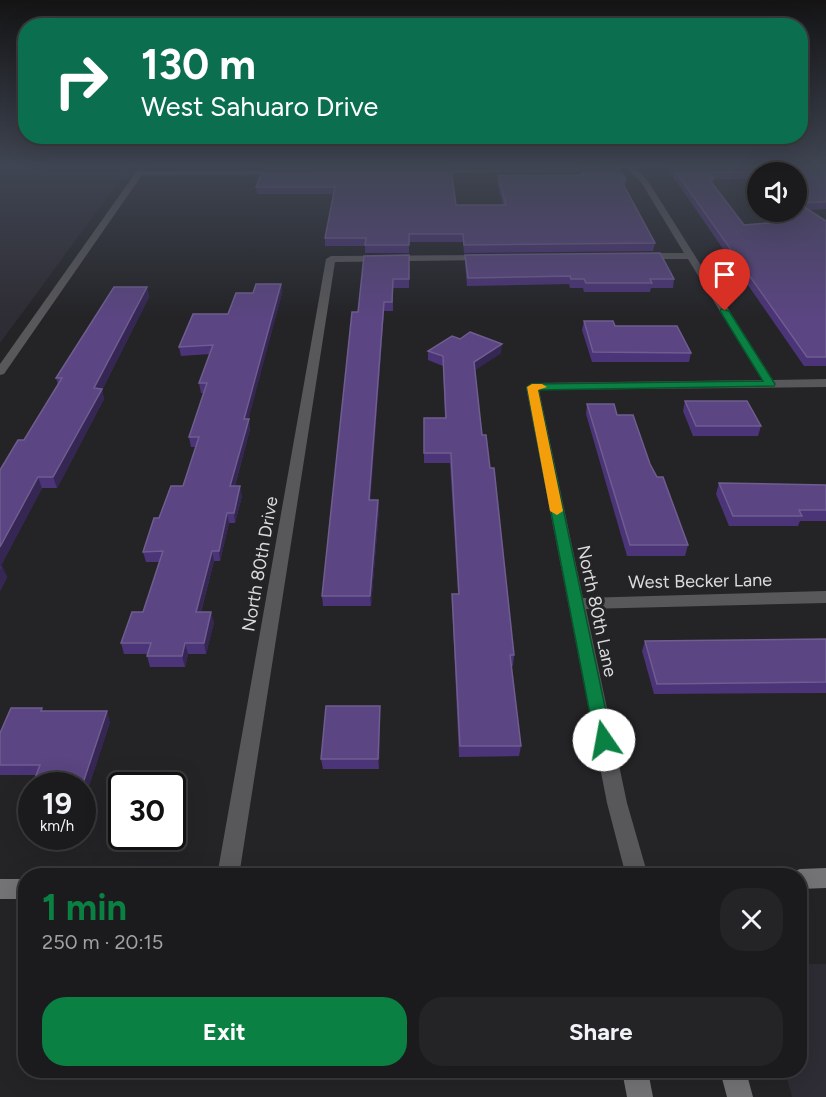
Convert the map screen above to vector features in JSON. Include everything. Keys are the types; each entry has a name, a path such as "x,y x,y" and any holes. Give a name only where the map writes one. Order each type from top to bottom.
{"main road":[{"path":"807,879 826,878"},
{"path":"0,889 18,889"},
{"path":"636,1078 640,1097"},
{"path":"735,1078 740,1097"}],"street":[{"path":"0,372 110,216"},
{"path":"666,216 770,384 826,383"},
{"path":"631,256 691,256"},
{"name":"North 80th Drive","path":"229,868 331,259 499,257"},
{"name":"North 80th Lane","path":"635,868 617,803 532,387 770,384"},
{"name":"West Becker Lane","path":"575,604 826,597"}],"shaded area":[{"path":"0,216 93,216 0,343"},
{"path":"807,964 826,964 826,1097 792,1097 787,1078 807,1078"}],"building":[{"path":"329,216 641,216 655,243 464,245 463,234 409,234 409,245 365,245 366,238 325,238"},
{"path":"707,216 737,216 744,225 807,222 807,216 819,216 826,221 826,357 807,357"},
{"path":"660,253 674,279 650,279 652,283 586,283 584,279 571,279 570,276 468,278 465,255"},
{"path":"409,255 409,279 393,279 392,302 384,302 369,500 378,500 370,596 322,596 352,312 358,312 364,256"},
{"path":"256,284 281,284 244,419 249,419 230,486 240,486 234,513 227,513 219,551 212,551 196,612 211,612 204,643 185,643 182,656 147,656 151,643 121,643 132,612 143,612 163,551 143,552 154,518 159,518 171,486 183,486 199,437 189,437 207,383 199,383 213,345 179,347 193,314 228,314 236,293 253,293"},
{"path":"114,287 147,287 94,388 102,389 53,477 38,477 0,547 0,470 18,440 24,440 62,378 56,378"},
{"path":"584,321 613,321 615,326 677,326 691,353 593,352"},
{"path":"470,332 502,344 474,362 482,435 486,435 490,468 494,468 514,655 510,655 521,746 460,746 452,594 459,594 451,453 424,453 424,418 446,418 443,356 428,351 452,336 460,339"},
{"path":"685,401 747,401 761,426 696,426"},
{"path":"587,404 614,404 617,415 633,415 650,464 657,477 663,477 688,545 630,545"},
{"path":"719,483 826,485 826,510 799,510 802,516 733,516"},
{"path":"826,639 826,682 657,684 645,641"},
{"path":"326,706 380,706 378,759 321,759"},
{"path":"11,708 42,708 41,711 107,711 87,772 37,772 40,765 0,765 0,733"}],"slow traffic":[{"path":"542,387 532,387 557,511"}],"route":[{"path":"604,740 532,387 770,384 725,311"}]}
